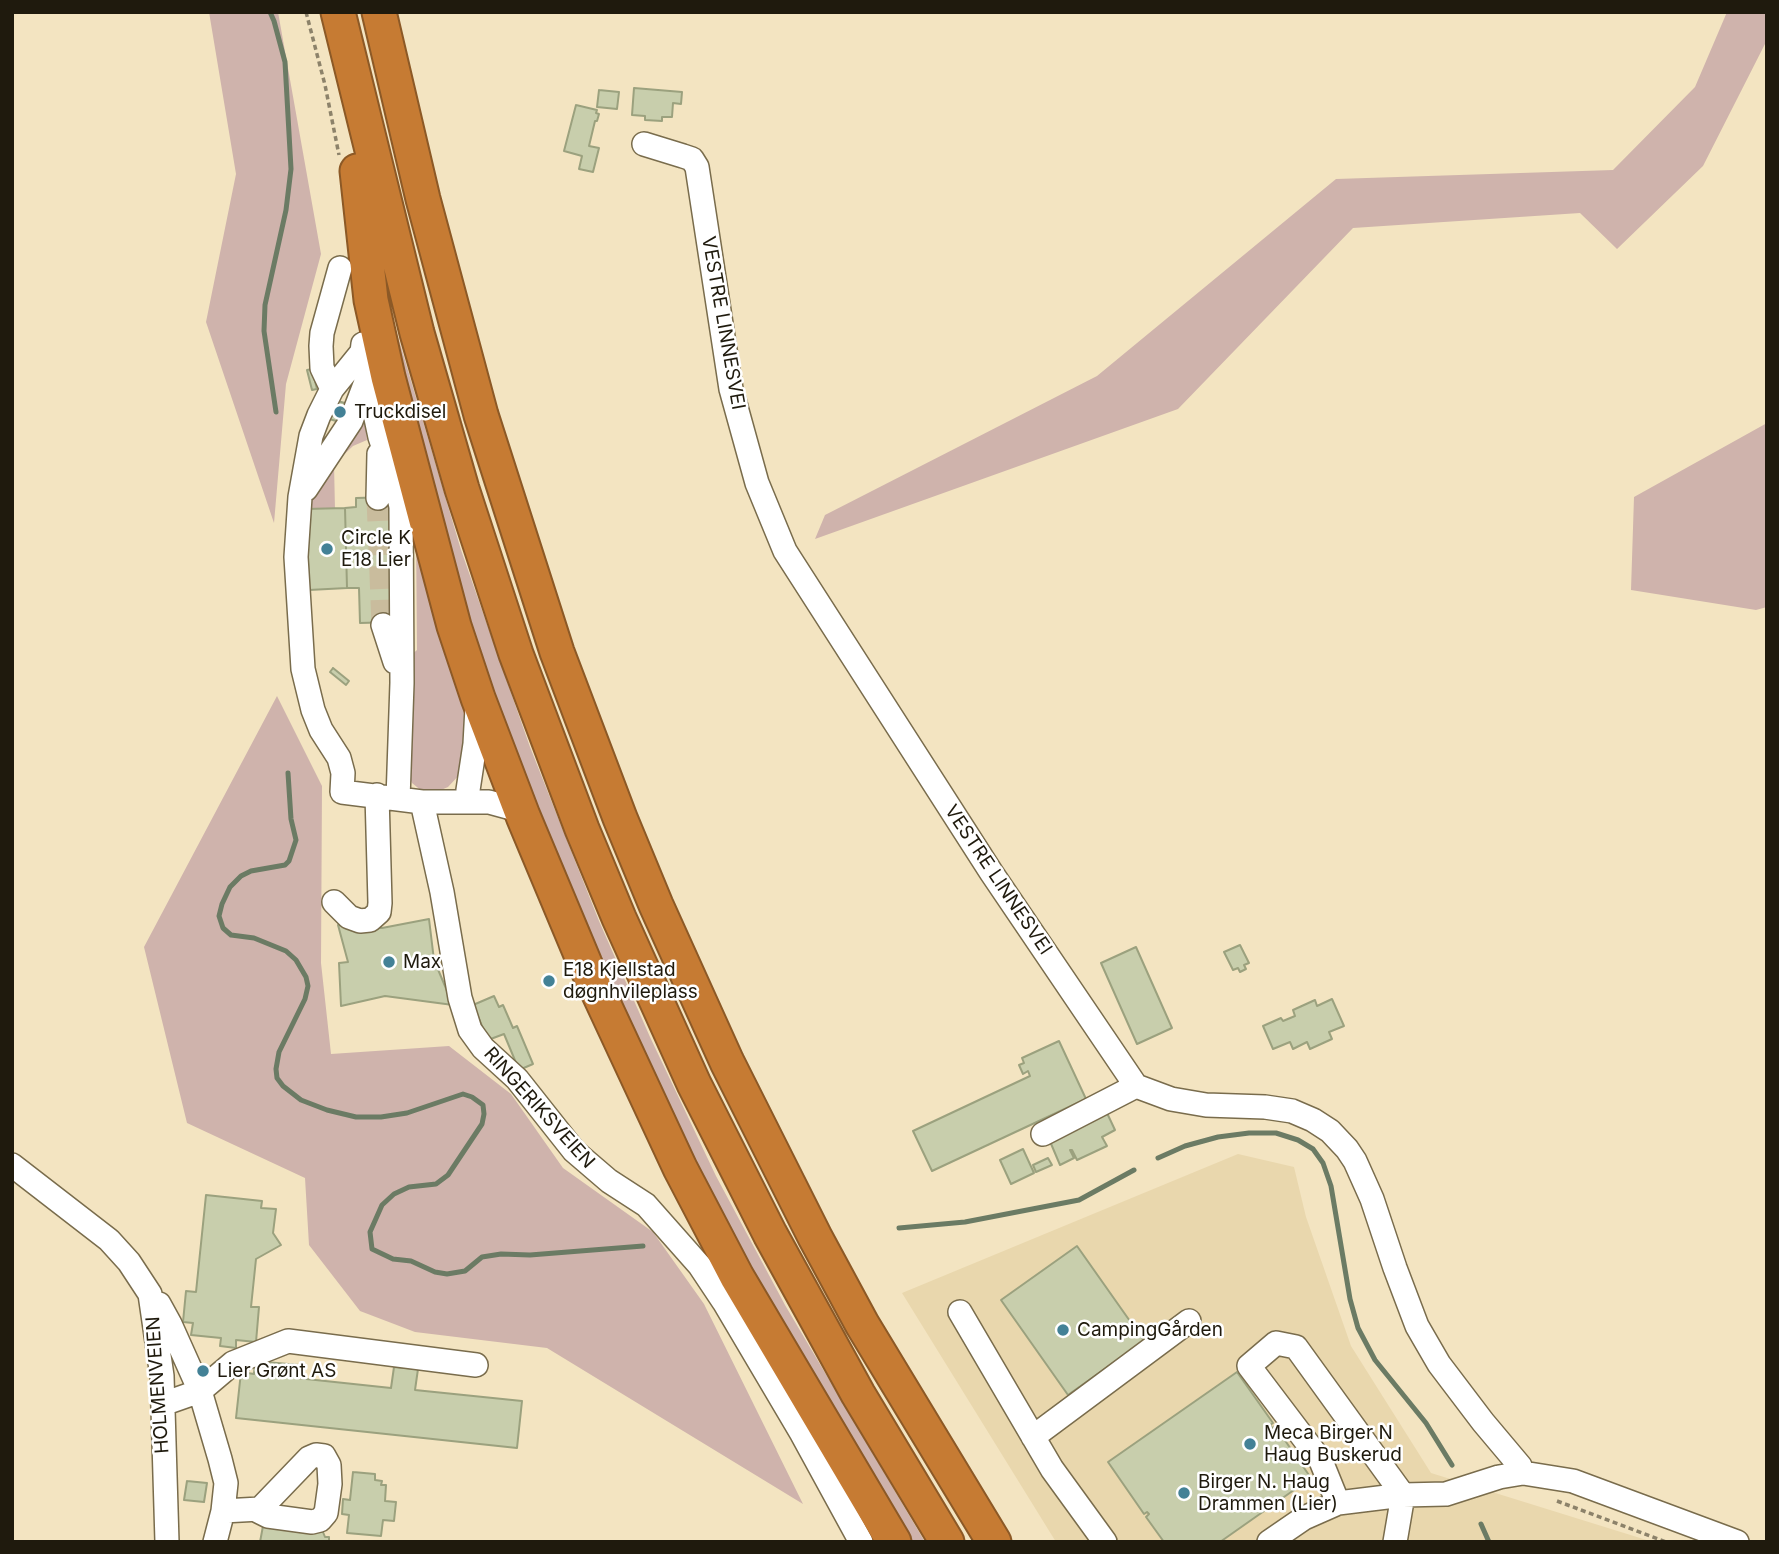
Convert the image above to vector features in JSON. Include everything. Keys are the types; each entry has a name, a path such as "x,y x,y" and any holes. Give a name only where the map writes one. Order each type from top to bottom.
{"highway":[{"path":"338,12 417,333 462,489 516,654 582,829 655,1000 757,1210 858,1394 947,1542"},
{"path":"379,12 423,199 481,415 553,640 620,818 696,995 764,1138 862,1324 994,1542"},
{"path":"352,70 351,141 363,220 370,300 425,523 454,626 478,698 523,816 590,976 680,1168 737,1277 894,1542"}],"street":[{"name":"VESTRE LINNESVEI","path":"644,144 692,159 697,167 731,389 757,483 785,551 991,872 1136,1086"},
{"path":"332,388 322,369 321,346 322,333 340,268"},
{"path":"334,902 349,917 360,921 370,920 379,912 388,797 402,683 401,507 380,437 362,352 370,300"},
{"path":"362,352 332,388 311,436 300,496 296,557 303,669 313,710 321,730 340,758 343,773 342,792 422,802 500,804 523,816"},
{"path":"300,496 351,421 367,379"},
{"path":"378,498 380,437"},
{"path":"383,625 402,683"},
{"path":"468,802 467,790 475,744 478,698"},
{"name":"RINGERIKSVEIEN","path":"422,802 442,892 460,998 475,1037 517,1079 575,1151 609,1181 646,1205 700,1266 795,1422 861,1542"},
{"path":"1043,1134 1136,1086 1171,1099 1206,1105 1265,1107 1292,1111 1313,1120 1339,1141 1355,1161 1366,1183 1417,1325 1440,1364 1523,1473"},
{"name":"HOLMENVEIEN","path":"12,1165 110,1240 129,1262 150,1294 156,1325 163,1404 167,1542"},
{"path":"150,1294 162,1308 200,1391 226,1483 223,1511 215,1542"},
{"path":"960,1312 1033,1437 1105,1542"},
{"path":"1033,1437 1189,1321"},
{"path":"163,1404 200,1391 233,1363 288,1341 476,1365"},
{"path":"1338,1503 1321,1461 1249,1366 1276,1343 1296,1347 1403,1495 1395,1542"},
{"path":"1269,1542 1304,1518 1338,1503 1403,1495 1446,1494 1499,1477 1523,1473 1573,1481 1699,1535 1737,1542"},
{"path":"223,1511 256,1510"}],"path":[{"path":"306,12 325,85 341,164"},
{"path":"1554,1500 1666,1542"}],"shaded area":[{"path":"209,12 278,12 321,254 286,384 274,523 206,322 236,174"},
{"path":"1727,12 1767,12 1767,40 1703,166 1617,249 1580,213 1353,228 1178,409 815,539 825,515 1097,376 1336,179 1613,170 1695,87"},
{"path":"390,323 394,323 461,550 530,747 599,921 716,1176 785,1305 925,1542 903,1542 838,1435 619,1019 461,619"},
{"path":"364,412 367,440 353,446 334,464 335,510 310,510 310,502 321,488 321,474"},
{"path":"1767,423 1767,607 1756,610 1631,590 1634,497"},
{"path":"416,530 462,696 468,733 462,772 448,787 434,793 423,792 412,783 408,774 410,656 417,650"},
{"path":"277,696 322,786 321,963 331,1054 449,1046 511,1094 563,1168 653,1232 704,1304 803,1504 547,1348 415,1332 360,1311 309,1245 305,1178 187,1123 144,947"},
{"path":"1238,1154 1294,1167 1306,1217 1351,1346 1431,1473 1653,1542 1056,1542 902,1293"}],"building":[{"path":"634,88 682,92 681,104 673,103 672,117 662,117 662,121 645,120 645,116 632,115"},
{"path":"599,90 619,92 617,109 597,107"},
{"path":"576,105 597,110 596,113 599,114 589,146 599,148 593,172 579,169 582,156 564,151"},
{"path":"312,369 317,389 312,390 307,370"},
{"name":"Truckdisel","path":"334,400 352,405 347,424 329,419"},
{"path":"393,497 396,622 360,623 359,588 347,588 345,508 356,507 356,498"},
{"name":"Circle K E18 Lier","path":"345,508 347,588 309,590 306,509"},
{"path":"333,668 349,681 346,685 330,672"},
{"name":"Max","path":"429,919 434,960 453,1005 385,996 341,1006 339,963 348,962 338,925 382,928"},
{"path":"1240,945 1249,963 1244,965 1246,969 1240,972 1238,968 1233,970 1224,952"},
{"path":"1136,947 1172,1028 1137,1044 1101,963"},
{"path":"494,996 499,1007 503,1005 513,1028 517,1026 533,1064 519,1070 504,1034 488,1040 473,1005"},
{"path":"1332,999 1344,1026 1329,1032 1332,1039 1310,1049 1307,1042 1293,1049 1290,1042 1273,1049 1263,1026 1281,1018 1283,1021 1295,1016 1293,1010 1315,1000 1317,1006"},
{"path":"1059,1041 1086,1099 932,1171 913,1131 1030,1076 1028,1071 1023,1074 1019,1065 1024,1063 1022,1058"},
{"path":"1107,1113 1115,1130 1102,1137 1107,1146 1077,1160 1070,1150 1074,1158 1060,1165 1049,1139"},
{"path":"1023,1149 1034,1173 1011,1184 1000,1160"},
{"path":"1048,1158 1052,1165 1036,1172 1033,1165"},
{"path":"206,1195 262,1201 261,1208 276,1209 273,1233 281,1245 256,1259 251,1307 259,1307 256,1342 236,1340 236,1348 220,1346 221,1338 191,1335 193,1323 183,1322 186,1291 196,1292"},
{"path":"1077,1246 1144,1341 1068,1395 1001,1300"},
{"path":"255,1361 299,1365 297,1378 391,1388 394,1367 418,1369 415,1390 522,1401 517,1448 236,1418 241,1372 254,1374"},
{"path":"1237,1372 1273,1423 1270,1425 1272,1428 1275,1426 1311,1478 1220,1542 1164,1542 1146,1517 1149,1514 1144,1514 1108,1462"},
{"path":"353,1472 375,1474 375,1480 386,1485 385,1501 396,1502 394,1521 383,1520 381,1536 347,1533 349,1515 342,1514 343,1499 350,1500"},
{"path":"187,1481 207,1483 204,1502 184,1500"},
{"path":"263,1526 323,1532 325,1537 329,1537 329,1542 260,1542"}],"waterway":[{"path":"270,12 285,62 291,169 286,210 265,305 264,331 276,412"},
{"path":"288,773 291,819 296,840 289,861 285,865 251,871 241,876 230,887 219,916 223,928 231,935 254,938 286,951 296,960 306,977 308,986 305,999 279,1052 277,1078 301,1100 356,1117 407,1113 463,1094 483,1105 482,1124 448,1175 436,1184 409,1187 394,1194 382,1205 370,1232 372,1249 393,1259 411,1261 435,1272 447,1274 465,1271 482,1257 501,1254 530,1255 643,1246"},
{"path":"1158,1158 1185,1146 1218,1137 1249,1133 1276,1133 1298,1140 1313,1149 1323,1163 1331,1186 1350,1299 1358,1328 1375,1360 1426,1423 1452,1465"},
{"path":"899,1228 965,1222 1079,1200 1134,1170"},
{"path":"1481,1524 1489,1542"}],"tunnel":[{"path":"378,498 383,625"}],"place":[{"name":"Truckdisel","path":"340,412"},
{"name":"Circle K E18 Lier","path":"327,549"},
{"name":"Max","path":"389,962"},
{"name":"E18 Kjellstad døgnhvileplass","path":"549,981"},
{"name":"CampingGården","path":"1063,1330"},
{"name":"Lier Grønt AS","path":"203,1371"},
{"name":"Meca Birger N Haug Buskerud","path":"1250,1444"},
{"name":"Birger N. Haug Drammen (Lier)","path":"1184,1493"}]}
